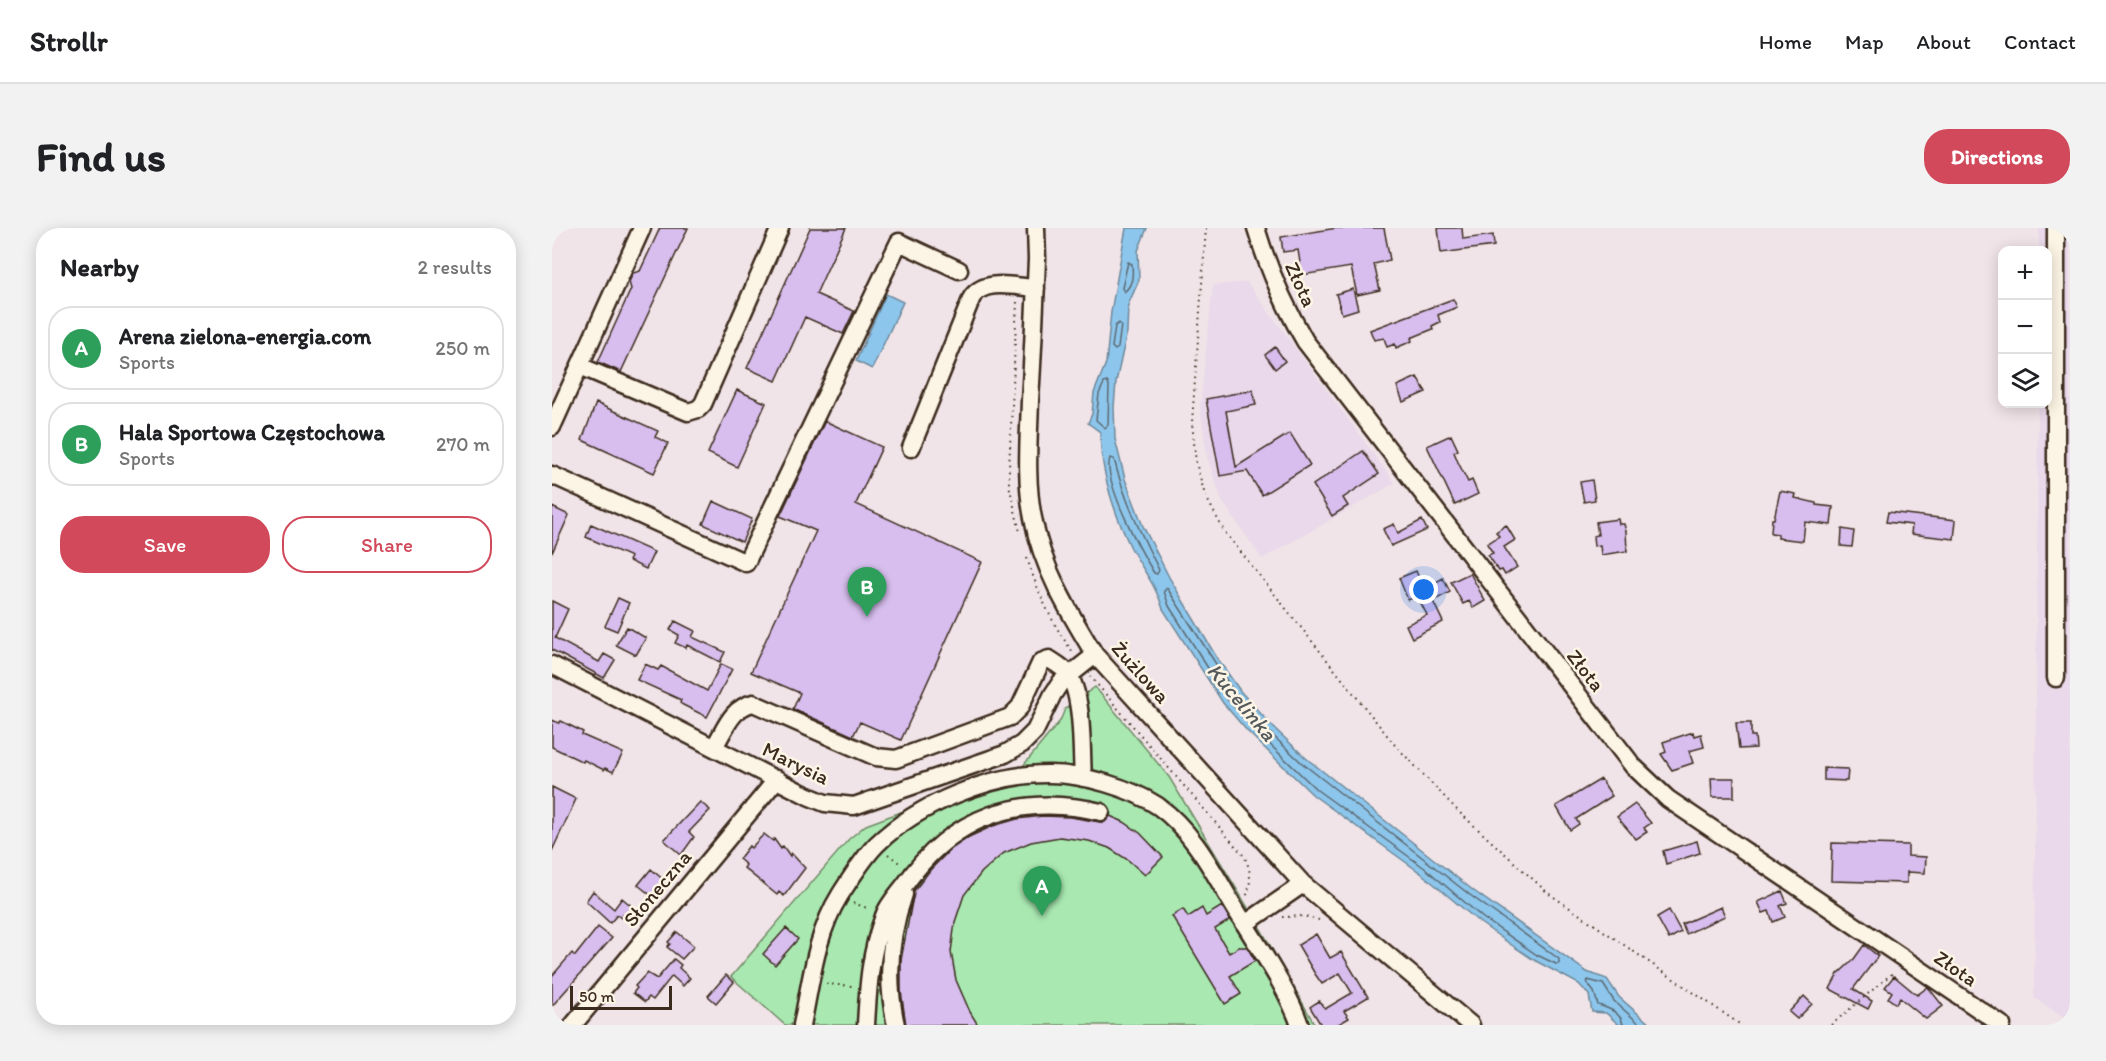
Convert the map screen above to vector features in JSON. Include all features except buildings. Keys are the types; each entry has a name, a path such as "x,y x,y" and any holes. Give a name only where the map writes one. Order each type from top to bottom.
{"street":[{"path":"552,428 642,228"},
{"path":"580,366 688,412 698,409 703,404 780,228"},
{"name":"Żużlowa","path":"1036,228 1028,464 1033,518 1044,559 1082,665 1303,884 1471,1025"},
{"name":"Złota","path":"1256,228 1265,260 1287,309 1305,341 1633,766 1668,799 2002,1025"},
{"path":"2056,228 2063,358 2056,678"},
{"path":"552,475 746,563 899,242 959,270"},
{"path":"911,448 972,297 977,290 993,285 1035,288"},
{"path":"714,747 736,710 753,703 876,757 896,759 1010,717 1020,707 1041,662 1048,659 1064,669 1082,665 1079,704 1083,778"},
{"name":"Marysia","path":"552,665 825,803 854,806 1005,754 1022,744 1035,731 1061,682 1082,665"},
{"path":"802,1025 817,951 839,897 877,844 926,809 953,796 1016,776 1051,773 1083,778 1136,794 1158,806 1179,825 1251,920 1285,988 1300,1025"},
{"name":"Słoneczna","path":"573,1025 777,779"},
{"path":"866,1025 869,968 884,914 927,857 964,827 1004,810 1072,805 1101,812"},
{"path":"896,1025 889,988 892,943 895,922 912,874"},
{"path":"1251,920 1303,884"}],"path":[{"path":"1206,228 1192,423 1196,464 1205,495 1224,531 1394,744 1459,812 1548,893 1741,1025"},
{"path":"1018,294 1009,459 1010,485 1020,535"},
{"path":"1025,550 1032,574 1064,640 1091,677 1244,856 1250,873 1246,898 1251,920 1268,923 1275,919 1295,915 1331,925"},
{"path":"877,844 912,874"},
{"path":"839,897 884,914"},
{"path":"1831,1025 1907,961"},
{"path":"811,982 867,988"}],"shaded area":[{"path":"2039,228 2070,228 2070,1021 2034,998 2038,408 2052,408 2052,246 2039,246"},
{"path":"1247,282 1395,483 1262,559 1222,501 1207,457 1200,407 1213,285"}],"green space":[{"path":"1095,687 1169,777 1262,931 1315,1025 785,1025 731,977 849,839 866,825 1022,767 1060,721 1065,709"}],"water":[{"name":"Kucelinka","path":"1126,228 1147,228 1138,251 1139,280 1128,305 1127,332 1116,382 1115,439 1125,479 1143,526 1170,579 1217,658 1241,692 1306,758 1474,891 1587,972 1607,979 1619,997 1651,1025 1619,1025 1606,1013 1592,1012 1589,995 1579,984 1534,960 1479,922 1422,874 1313,795 1248,732 1223,703 1163,609 1153,585 1131,548 1109,492 1100,432 1088,423 1092,414 1094,393 1106,363 1111,312"},
{"path":"886,294 903,302 872,369 856,361"}],"place":[{"name":"Hala Sportowa Częstochowa","path":"867,617"},
{"name":"Arena zielona-energia.com","path":"1042,916"}]}
